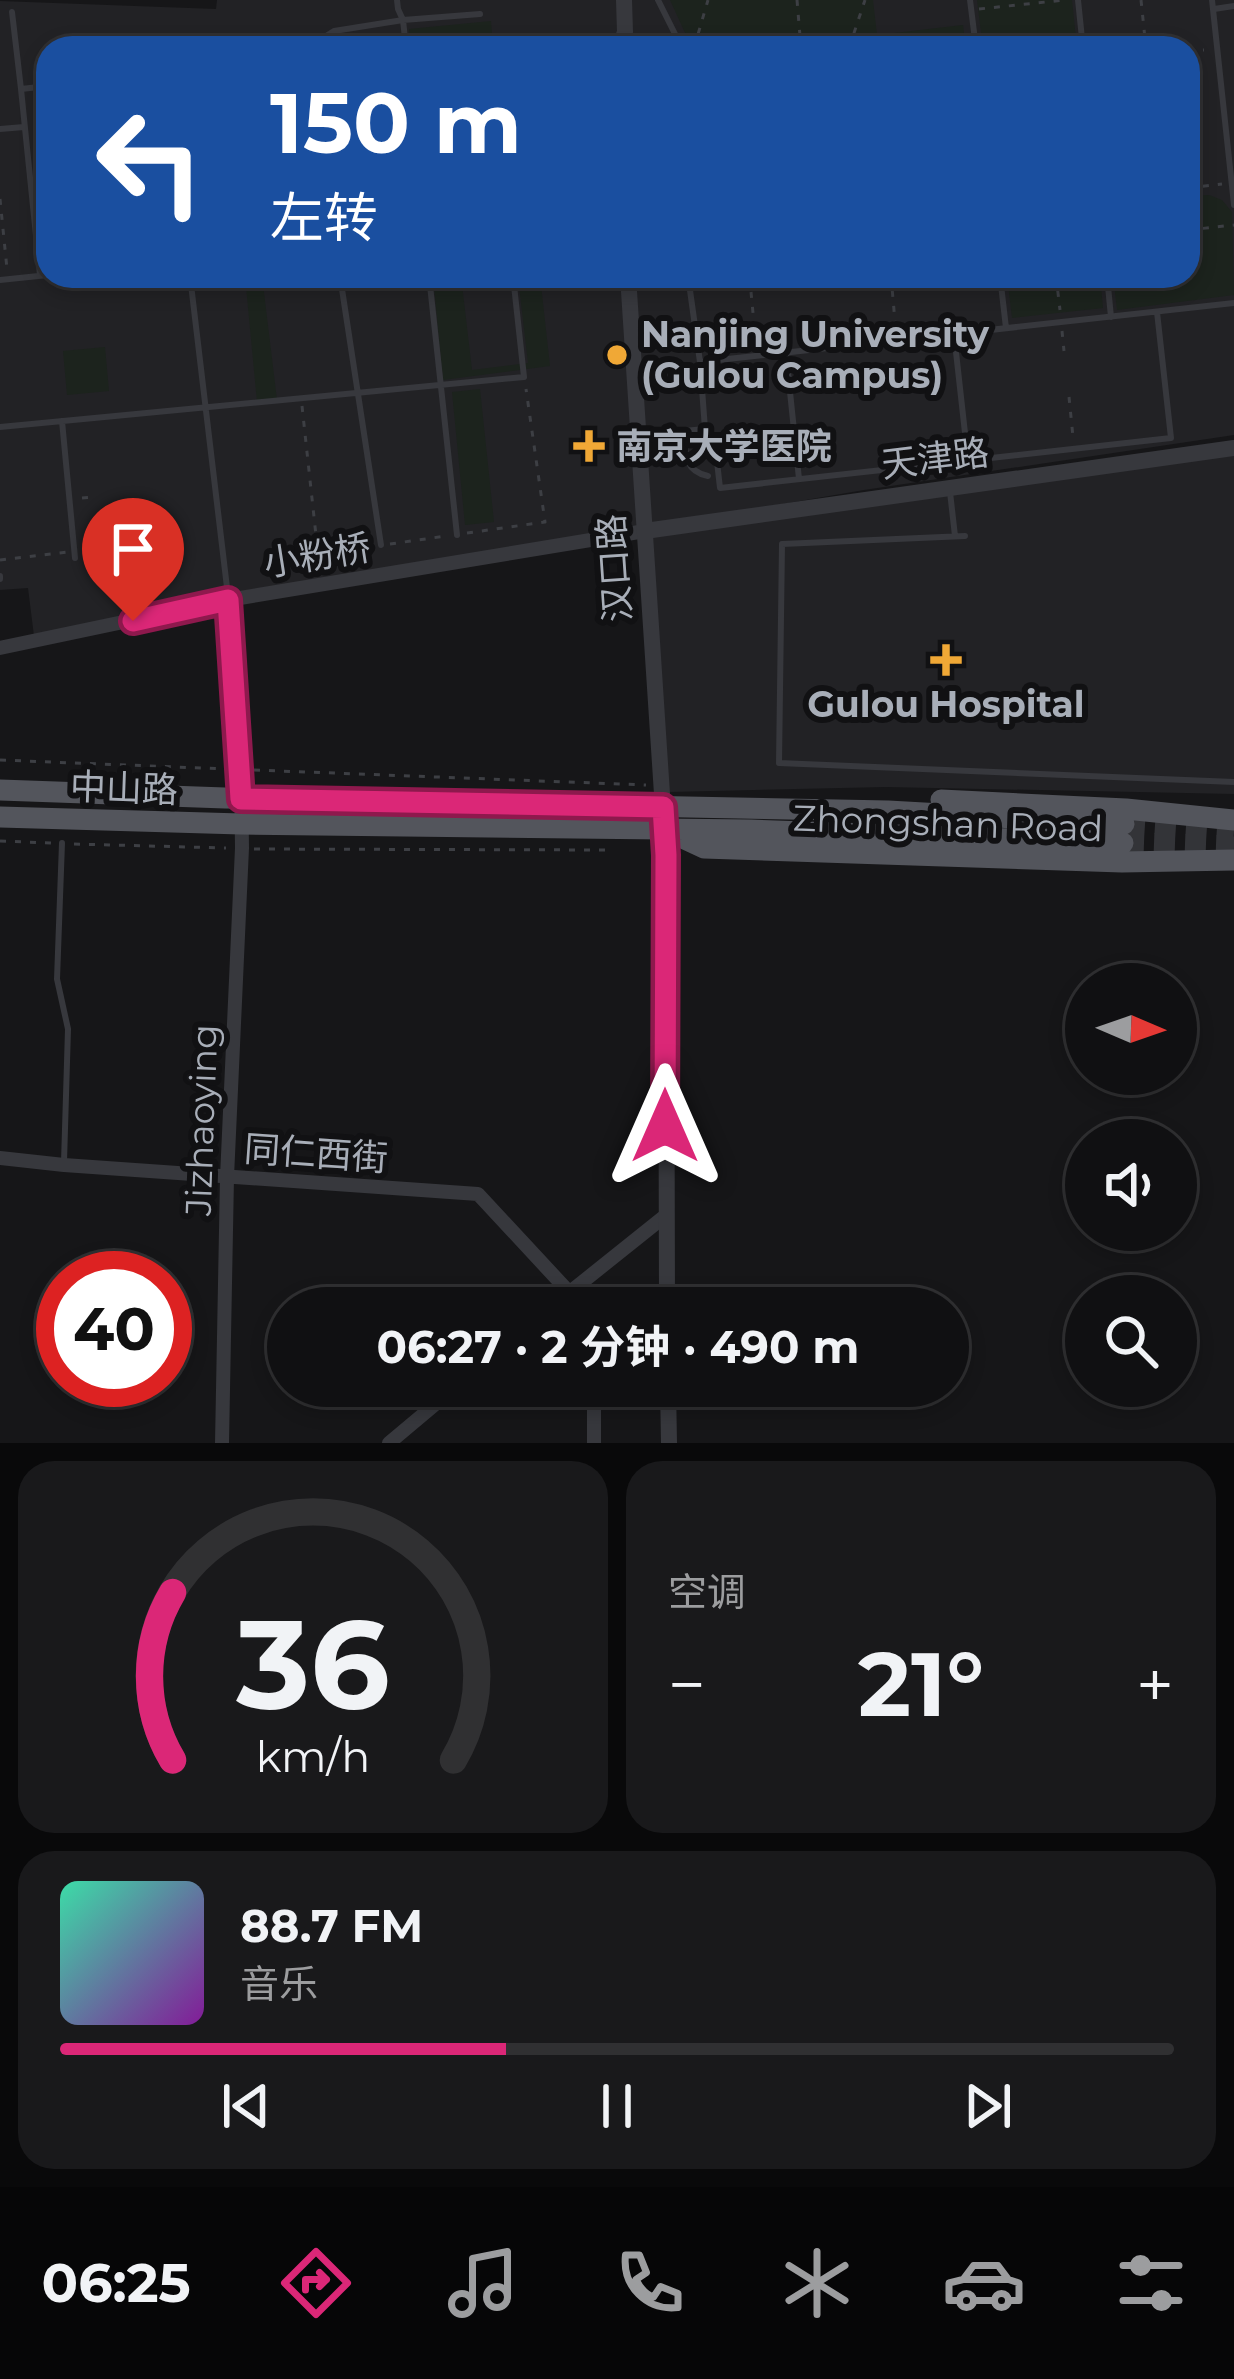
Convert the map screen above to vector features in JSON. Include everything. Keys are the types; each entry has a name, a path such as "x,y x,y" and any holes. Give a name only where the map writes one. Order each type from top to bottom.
{"main road":[{"path":"0,790 664,818 888,811 1124,833 751,830 664,818"},
{"path":"664,818 706,796 977,801 1178,812 1234,820"},
{"name":"中山路","path":"0,817 241,824"}],"street":[{"path":"624,0 624,36"},
{"name":"汉口路","path":"629,288 666,855 667,1287"},
{"name":"天津路","path":"645,531 1234,448"},
{"name":"小粉桥","path":"0,648 228,600 645,531"},
{"name":"Jizhaoying","path":"223,1443 227,1178 242,848 233,798 241,770 228,600"},
{"name":"同仁西街","path":"0,1158 478,1194 564,1287"},
{"path":"575,1287 665,1216"},
{"path":"389,1443 433,1407"},
{"path":"594,1407 594,1443"},
{"path":"668,1407 669,1443"}],"lane":[{"path":"397,0 405,36"},
{"path":"658,0 676,36"},
{"path":"970,0 974,36"},
{"path":"1078,0 1082,36"},
{"path":"1234,6 1213,4 1234,205"},
{"path":"12,12 36,216"},
{"path":"326,36 403,20 480,14"},
{"path":"21,89 36,87"},
{"path":"0,129 24,127"},
{"path":"4,279 36,276"},
{"path":"191,288 228,600"},
{"path":"342,288 381,545"},
{"path":"430,288 458,535"},
{"path":"0,427 524,377 514,288"},
{"path":"690,288 708,454 716,453 720,488 1171,438 1157,312"},
{"path":"1001,288 1006,328"},
{"path":"1108,288 1112,317"},
{"path":"700,362 1234,303"},
{"path":"954,334 968,460"},
{"path":"786,352 799,479"},
{"path":"62,421 75,554"},
{"path":"705,429 684,431 684,439 688,465 708,476"},
{"path":"949,490 955,536"},
{"path":"965,536 782,544 779,763 1234,782"},
{"path":"241,824 664,818 704,848 1122,862 1234,860"},
{"path":"62,843 57,979 68,1029 64,1165"}],"path":[{"path":"698,36 709,0"},
{"path":"797,0 801,36"},
{"path":"853,36 865,0"},
{"path":"991,8 996,0"},
{"path":"971,10 1067,0"},
{"path":"1141,0 1145,36"},
{"path":"1200,187 1232,183"},
{"path":"0,199 4,279"},
{"path":"1200,229 1234,225"},
{"path":"892,288 896,340"},
{"path":"751,292 757,356"},
{"path":"301,398 318,554 544,523 524,377"},
{"path":"1069,397 1075,448"},
{"path":"0,560 75,554"},
{"path":"0,760 650,785"},
{"path":"0,842 611,850"}],"shaded area":[{"name":"Nanjing University (Gulou Campus)","path":"217,0 1234,0 1234,435 228,593 34,636 28,588 0,590 0,1 216,9"},
{"path":"670,0 873,0 877,35 963,25 964,36 686,36"},
{"path":"977,0 1072,0 1076,36 982,36"},
{"path":"491,21 492,36 410,36 409,29"},
{"path":"1200,195 1222,200 1232,212 1234,295 1117,310 1114,288 1200,288"},
{"path":"246,288 263,288 277,400 257,402"},
{"path":"434,288 462,288 472,370 528,363 519,288 541,288 550,366 443,380"},
{"path":"1008,288 1101,288 1103,308 1012,318"},
{"path":"105,347 109,391 67,395 63,351"},
{"path":"480,389 494,522 465,525 452,392"},
{"name":"Gulou Hospital","path":"1234,448 1234,794 886,787 669,792 649,534"}],"tunnel":[{"path":"1124,824 1234,831"},
{"path":"1123,843 1234,847"}],"place":[{"name":"Nanjing University (Gulou Campus)","path":"617,355"},
{"name":"南京大学医院","path":"589,446"},
{"name":"Gulou Hospital","path":"946,660"}],"route":[{"path":"133,621 228,600 241,799 663,807 665,1126"}]}
